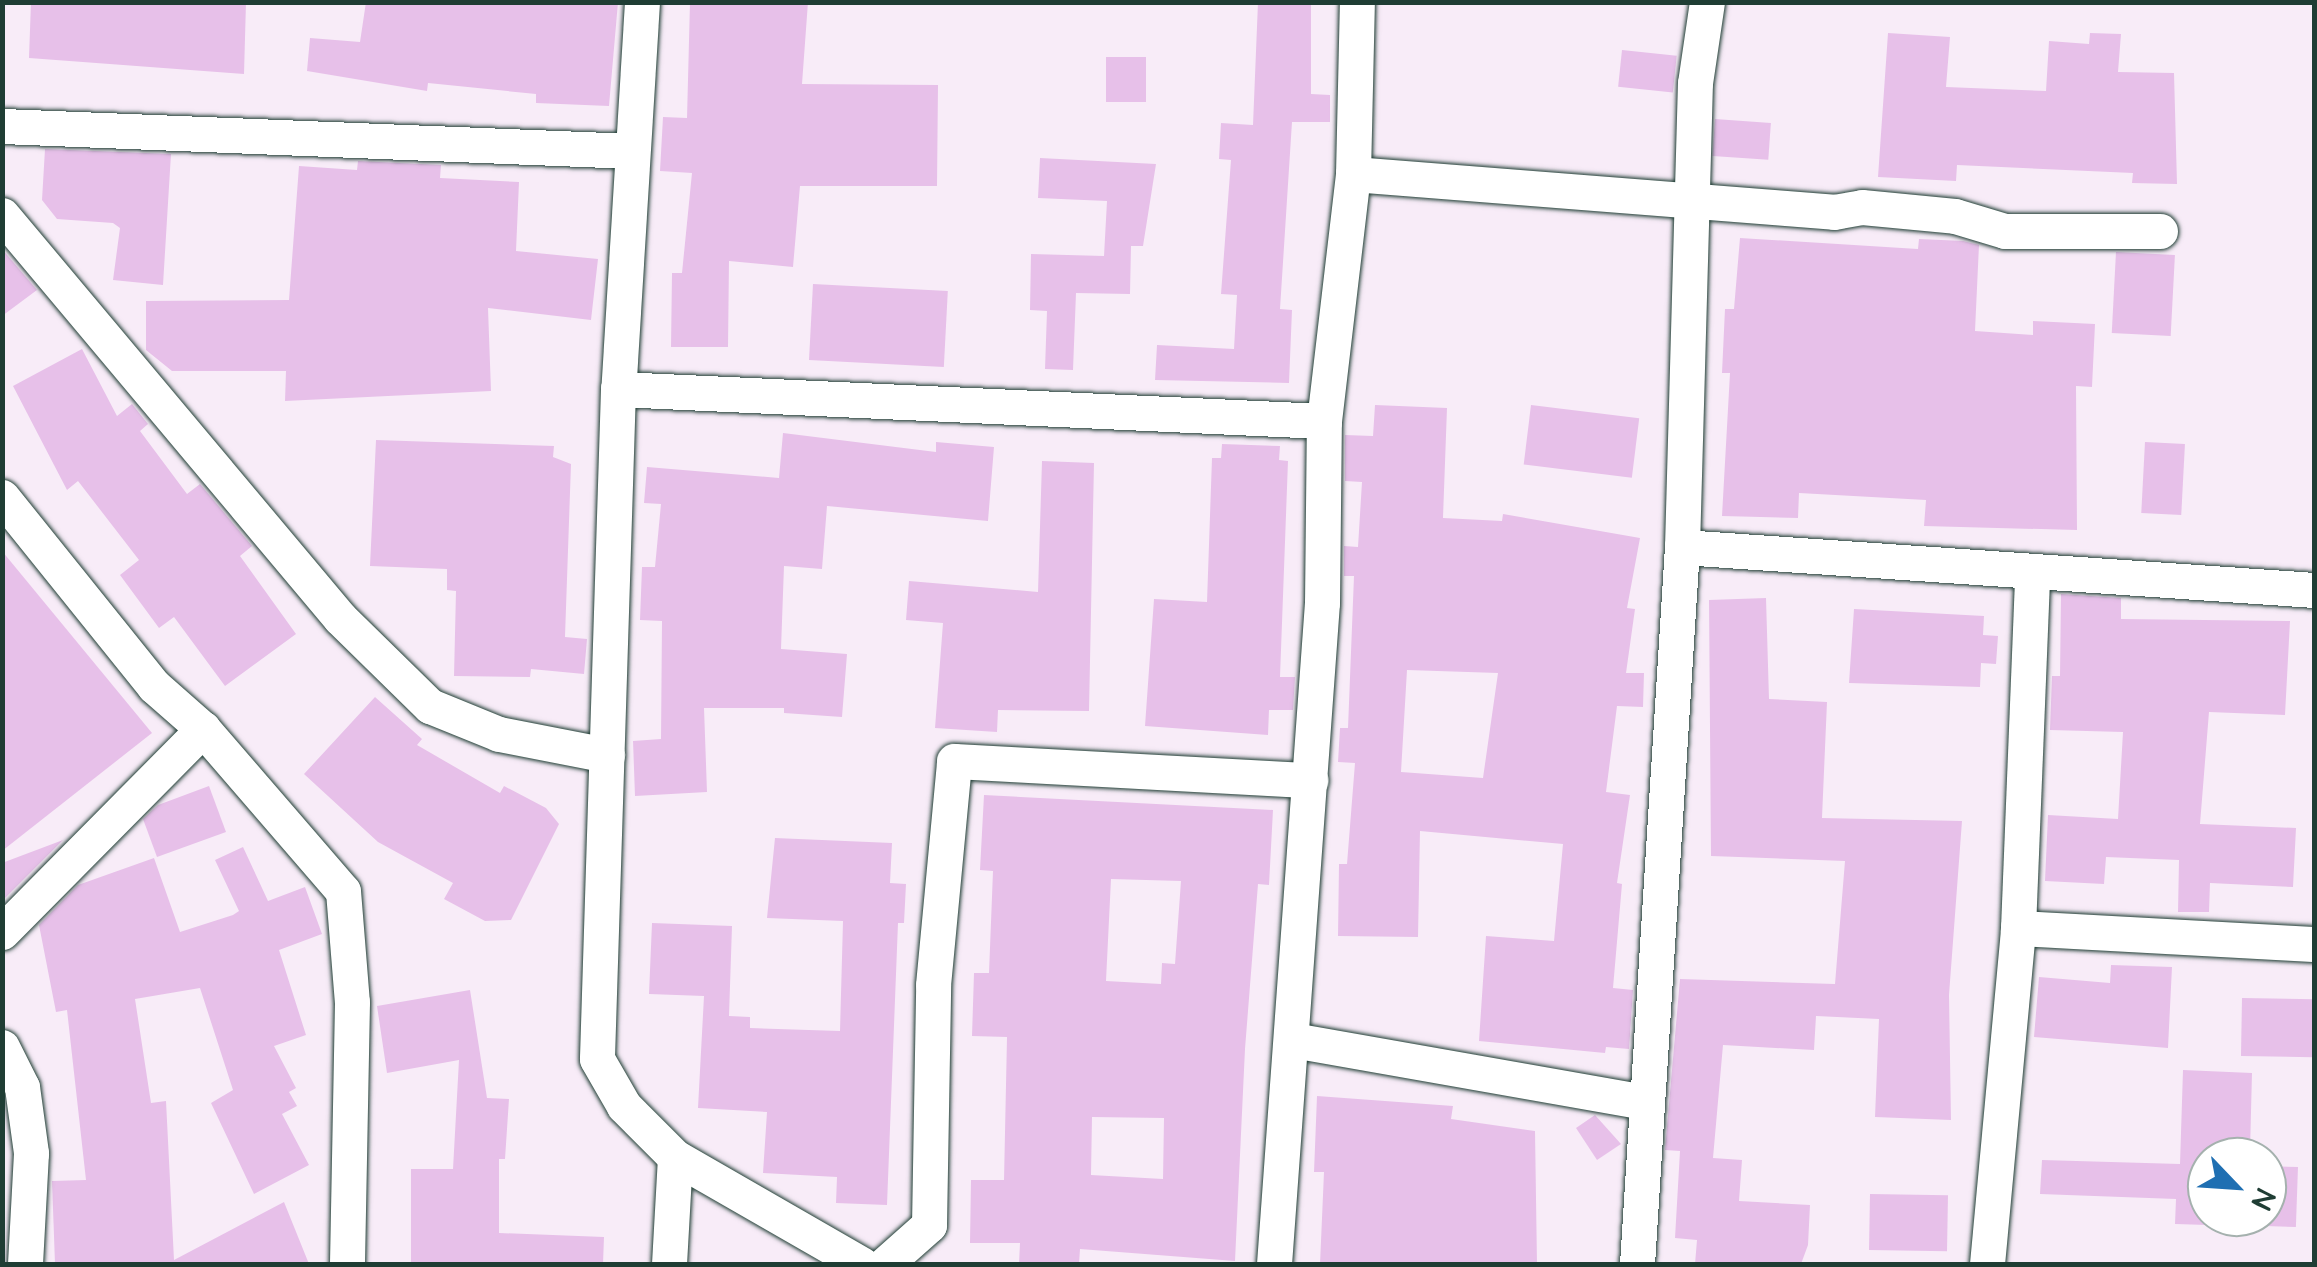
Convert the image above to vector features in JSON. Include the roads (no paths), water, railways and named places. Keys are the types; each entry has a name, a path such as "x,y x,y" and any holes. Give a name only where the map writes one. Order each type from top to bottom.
{"street":[{"path":"642,2 618,389 597,1059 624,1106 675,1157 862,1264"},
{"path":"1274,1264 1322,603 1324,422 1354,174 1357,2"},
{"path":"1636,1264 1682,547 1690,198 1707,2"},
{"path":"2,126 633,152"},
{"path":"1354,174 1954,216 2005,231 2160,231"},
{"path":"2,214 340,618 430,706 499,734 607,756"},
{"path":"618,389 1324,422"},
{"path":"2,497 154,686 204,729 343,891 352,1002 347,1264"},
{"path":"1682,547 2032,576 2314,590"},
{"path":"1987,1264 2018,928 2032,576"},
{"path":"2,932 204,729"},
{"path":"886,1264 929,1224 933,985 954,761 1310,780"},
{"path":"2018,928 2314,944"},
{"path":"1293,1040 1646,1102"},
{"path":"2,1047 22,1087 31,1153 26,1264"},
{"path":"670,1264 675,1157"}]}
